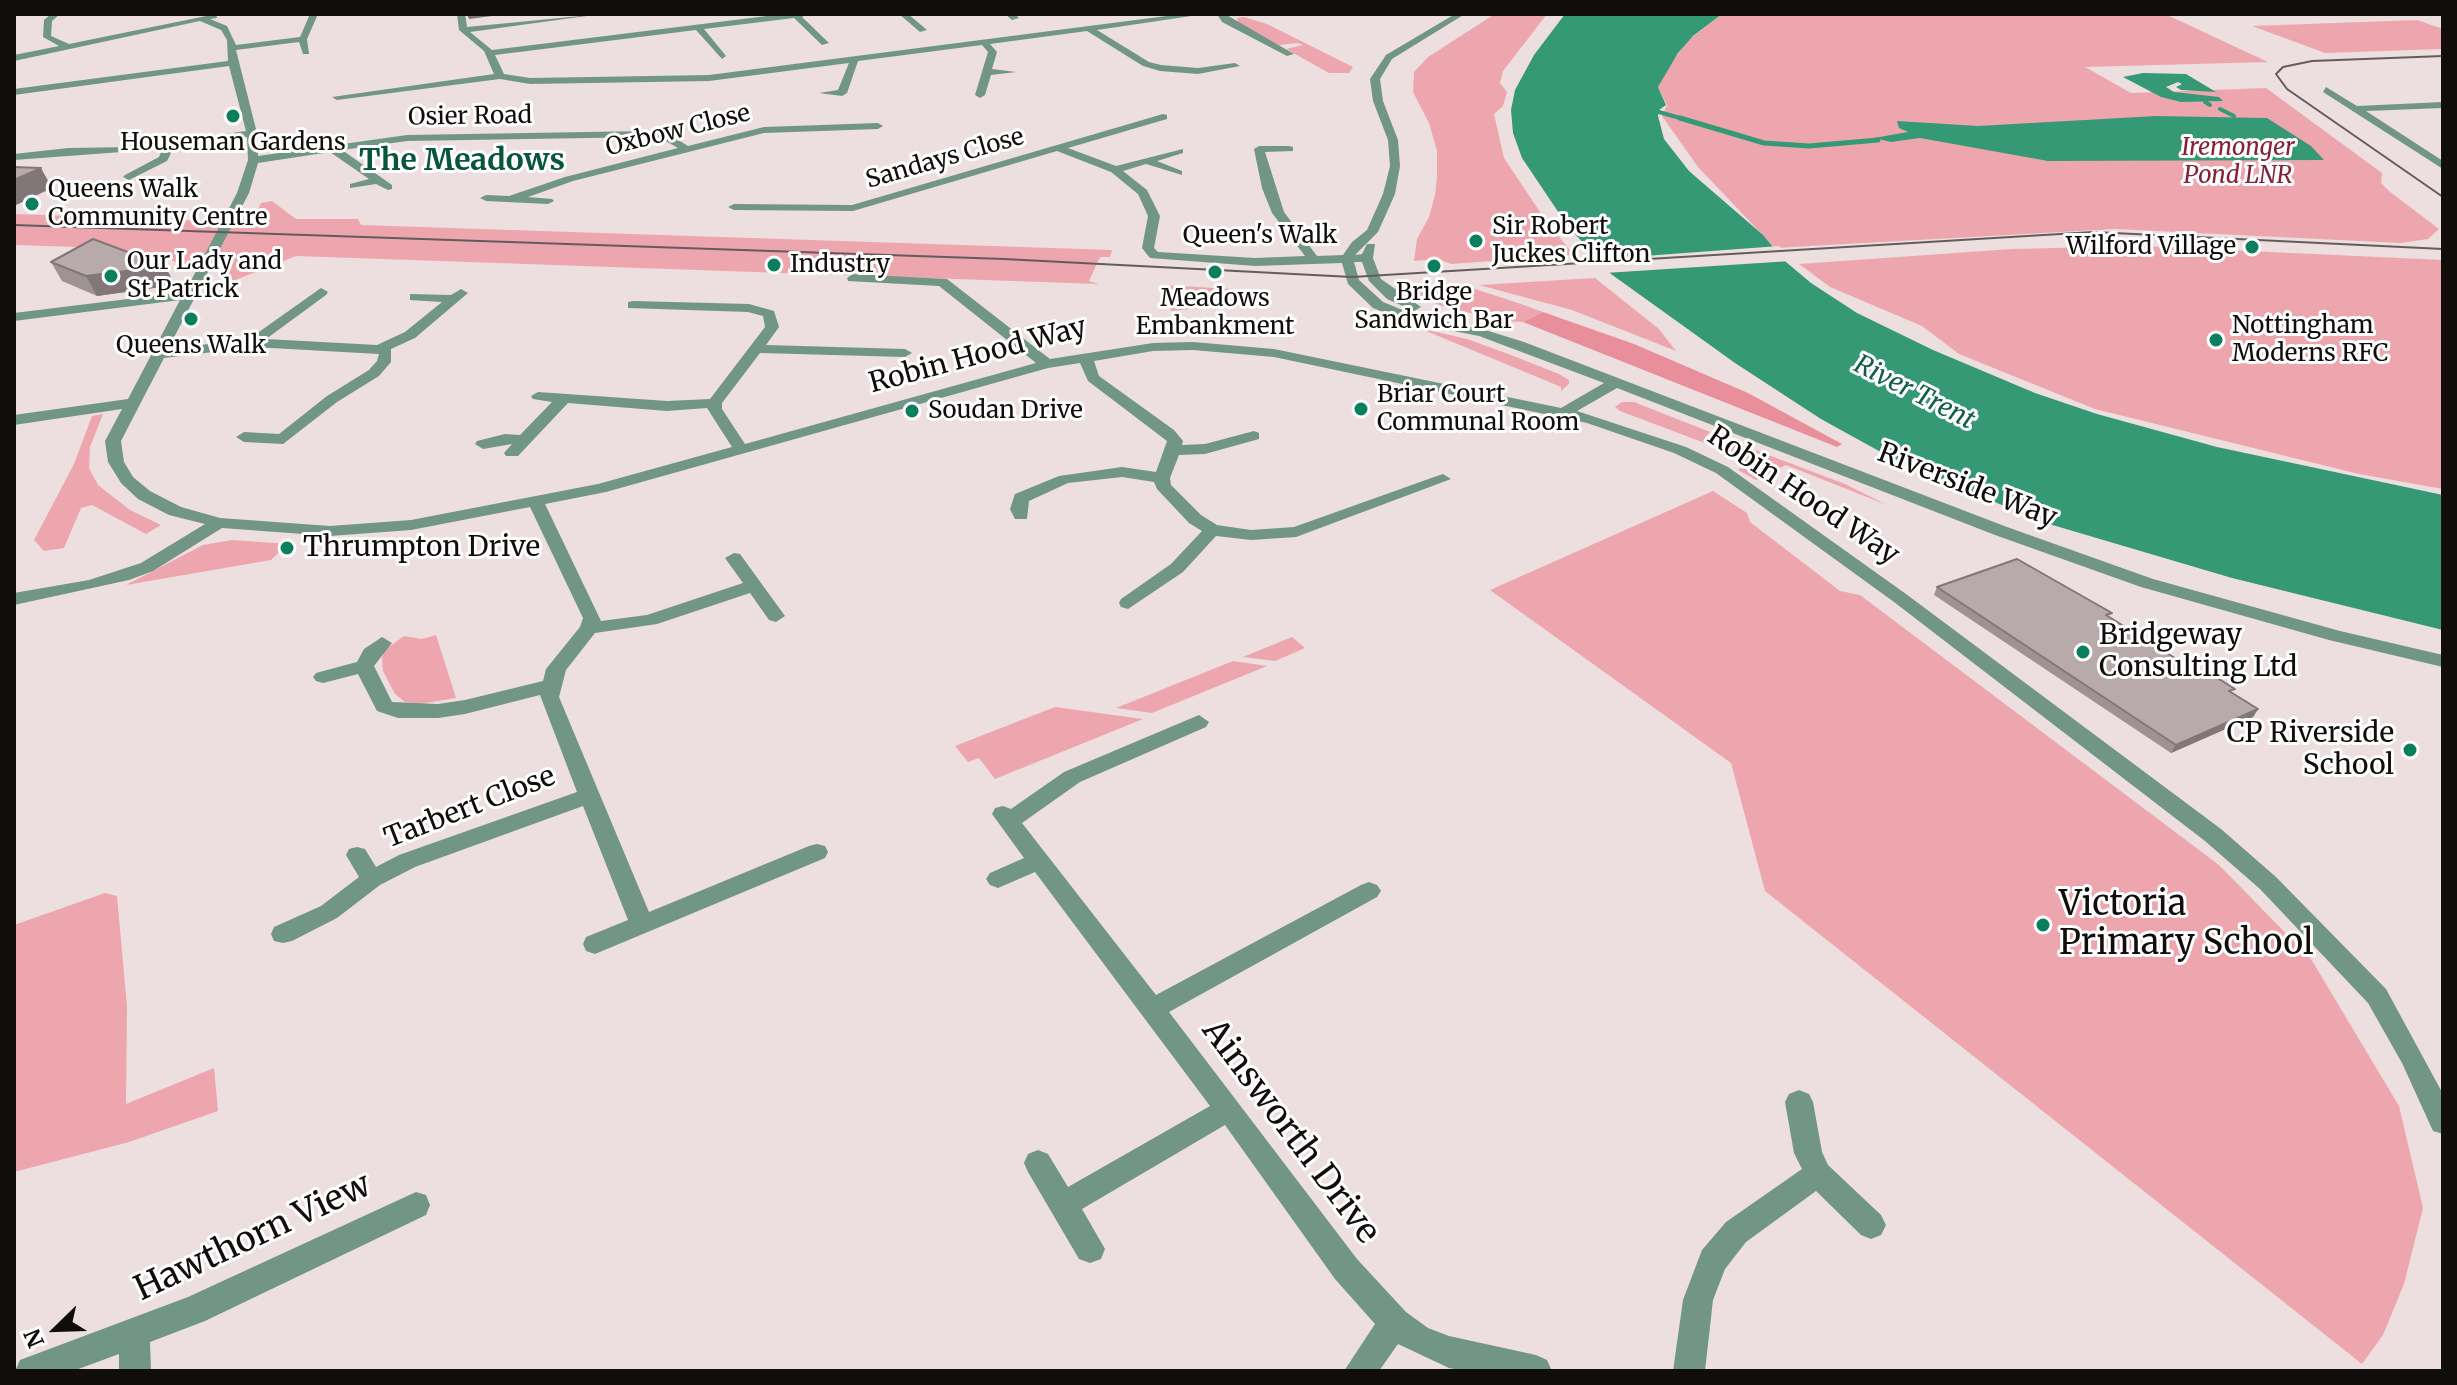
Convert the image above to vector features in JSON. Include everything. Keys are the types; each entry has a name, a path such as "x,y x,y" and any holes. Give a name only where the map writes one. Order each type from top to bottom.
{"street":[{"path":"56,14 48,20 47,37 67,46"},
{"path":"14,58 220,14"},
{"path":"306,52 303,39 314,14"},
{"path":"461,14 463,30 489,53 500,76"},
{"path":"463,30 597,14"},
{"path":"489,53 803,14"},
{"path":"903,14 923,30"},
{"path":"337,97 500,76 530,81 688,80 1201,14"},
{"path":"1221,14 1225,20 1290,54"},
{"path":"1347,258 1356,245 1372,232 1389,194 1395,166 1393,140 1378,101 1375,79 1397,52 1461,14"},
{"path":"796,15 825,43"},
{"path":"202,19 224,28 232,48 303,39"},
{"path":"698,27 722,56"},
{"path":"1086,27 1146,64 1160,68 1198,71 1235,66"},
{"path":"597,39 603,49"},
{"path":"980,95 993,52 983,41"},
{"path":"1279,48 1297,45"},
{"name":"Robin Hood Way","path":"232,48 233,63 252,133 253,160 243,193 113,441 116,462 127,480 144,495 175,511 219,523 289,530 370,529 536,503 659,475 1047,364 1153,347 1193,346 1274,353 1565,412 1638,433 1722,470 1900,598 2213,835 2268,883 2377,996 2412,1057 2443,1122"},
{"path":"137,58 138,76"},
{"path":"824,93 842,93 855,58"},
{"path":"14,92 233,63"},
{"path":"987,72 1011,72"},
{"path":"2326,90 2443,166"},
{"path":"2354,109 2443,105"},
{"path":"1121,113 1145,122"},
{"name":"Sandays Close","path":"734,207 754,212 853,208 1163,117"},
{"name":"Oxbow Close","path":"510,199 569,179 769,129 860,130 878,126"},
{"path":"14,157 54,152 127,151 252,133"},
{"name":"Osier Road","path":"253,160 407,138 648,134 665,136 686,149"},
{"path":"1289,149 1258,145 1268,188 1278,213 1312,258"},
{"path":"129,177 163,159 169,146"},
{"path":"330,147 383,184 354,186"},
{"path":"1058,148 1115,170 1179,151"},
{"path":"1148,161 1178,173"},
{"name":"Queen's Walk","path":"1115,170 1143,192 1150,203 1154,216 1148,248 1154,255 1255,262 1347,258 1369,253"},
{"path":"486,198 548,201"},
{"path":"1369,253 1375,241 1372,232"},
{"name":"Riverside Way","path":"1369,253 1375,281 1392,296 2001,531 2147,583 2336,636 2443,661"},
{"name":"Riverside Way","path":"1347,258 1353,281 1378,305 1413,319 1482,333"},
{"path":"853,278 942,282 1047,364"},
{"path":"253,343 321,292"},
{"path":"14,317 190,295"},
{"path":"379,349 410,335 457,296 415,297"},
{"path":"633,305 759,309 773,319 772,327 758,349 715,403 716,415 742,451"},
{"path":"158,354 253,343 379,349 386,352 386,358 374,373 332,399 283,439 244,437"},
{"path":"758,349 905,353"},
{"path":"1085,357 1093,378 1169,433 1175,441 1162,478 1168,495 1212,530 1251,535 1296,532 1443,479"},
{"path":"1565,412 1616,382"},
{"path":"538,396 667,406 715,403"},
{"path":"512,453 564,398"},
{"path":"14,420 131,403"},
{"path":"1173,450 1205,449 1254,436"},
{"path":"483,444 505,439 525,440"},
{"path":"1021,515 1018,509 1021,498 1065,479 1122,472 1162,478"},
{"path":"536,503 592,618 589,628 556,669 549,686 549,697 642,924"},
{"path":"14,599 123,576 147,567 219,523"},
{"path":"1128,603 1177,568 1212,530"},
{"path":"734,558 776,616"},
{"path":"589,628 650,620 752,586"},
{"path":"323,677 364,666 371,653 382,643"},
{"path":"364,666 384,706 398,711 465,707 549,686"},
{"name":"Ainsworth Drive","path":"1199,722 1072,777 1006,818 1229,1109 1346,1269 1395,1323 1417,1339 1449,1352 1536,1371"},
{"name":"Tarbert Close","path":"283,934 329,912 372,879 407,861 590,795"},
{"path":"595,944 817,852"},
{"name":"Tarbert Close","path":"357,855 372,879"},
{"path":"998,879 1038,861"},
{"path":"1152,1009 1369,891"},
{"path":"1799,1102 1808,1153 1818,1174 1871,1225"},
{"path":"1063,1205 1229,1109"},
{"path":"1038,1163 1090,1249"},
{"path":"1689,1371 1698,1300 1713,1260 1736,1232 1818,1174"},
{"name":"Hawthorn View","path":"31,1371 194,1310 416,1205"},
{"path":"1360,1371 1395,1323"},
{"path":"134,1335 135,1371"}],"green space":[{"path":"1495,14 1547,14 1503,71 1500,83 1507,92 1503,106 1494,114 1504,158 1546,221 1574,255 1451,264 1438,259 1414,261 1417,239 1429,217 1435,195 1437,151 1429,123 1413,92 1414,72 1428,57"},
{"name":"Iremonger Pond LNR","path":"1722,14 2165,14 2268,62 2085,67 2131,93 2266,88 2382,173 2381,183 2389,191 2439,229 2428,239 2400,243 2115,229 1775,248 1698,167 1662,116 1667,105 1658,87 1669,67 1686,42"},
{"path":"1237,18 1267,24 1353,67 1349,73 1329,73 1286,49 1303,45 1279,45 1239,25"},
{"path":"2417,20 2443,29 2443,49 2325,53 2252,26"},
{"path":"272,201 296,219 358,219 361,225 1112,250 1110,257 1100,257 1089,281 1099,284 296,256 218,287 231,261 187,264 110,248 14,245 14,214 209,221 254,218 261,203"},
{"path":"2141,246 2443,260 2443,489 2359,474 2095,409 1959,354 1922,326 1830,287 1799,264 2012,249"},
{"path":"1595,278 1659,329 1676,351 1572,310 1479,285"},
{"path":"1160,285 1233,289 1232,304 1172,311 1162,298"},
{"path":"1463,285 1543,312 1523,322 1508,321 1447,308 1425,299 1408,287"},
{"path":"1419,328 1467,339 1511,355 1559,374 1569,380 1569,384 1561,391 1561,387"},
{"path":"1622,402 1634,402 1710,432 1705,437 1710,445 1620,411 1615,407"},
{"path":"103,414 90,447 89,468 98,485 130,510 161,525 146,534 92,505 81,508 64,548 44,551 34,540 74,464 92,416"},
{"path":"1726,439 1845,484 1887,505 1786,465 1756,480 1738,470 1744,465 1722,442"},
{"name":"Victoria Primary School","path":"1713,491 1747,513 1750,522 1840,591 1860,595 2219,865 2311,959 2399,1106 2423,1208 2404,1284 2383,1335 2362,1364 1765,891 1731,763 1490,590"},
{"path":"232,540 288,544 271,560 126,585 203,545"},
{"path":"436,635 456,698 420,704 405,702 395,694 383,671 385,650 404,636 422,639"},
{"path":"1292,637 1305,648 1275,661 1243,657"},
{"path":"1233,661 1267,666 1152,713 1116,708"},
{"path":"1055,707 1143,719 995,779 979,758 968,762 955,746"},
{"path":"105,893 117,896 127,1006 126,1104 214,1068 218,1111 129,1142 14,1172 14,925"}],"shaded area":[{"path":"1543,312 1634,344 1748,393 1842,444 1837,447 1523,322"}],"water":[{"name":"River Trent","path":"1565,14 1722,14 1693,36 1678,53 1658,87 1666,105 1659,110 1658,116 1664,139 1689,171 1763,235 1786,262 1811,283 1857,313 1933,350 2035,393 2097,414 2217,447 2443,495 2443,630 2232,578 2039,521 1888,456 1821,419 1735,363 1611,274 1567,225 1522,158 1513,133 1511,110 1515,90 1534,55"},
{"path":"2143,73 2186,74 2216,92 2181,90 2176,87 2182,84 2178,82 2166,87 2174,92 2219,97 2223,101 2181,102 2161,97 2123,77"},
{"path":"2156,116 2267,118 2311,146 2324,160 2048,161 1920,138 1891,142 1874,138 1908,132 1899,128 1897,121 1978,126"}],"pier":[{"path":"1779,246 1791,261 1605,273 1591,260"}],"building":[{"path":"14,167 41,168 14,180"},
{"path":"93,239 165,266 86,276 51,262"},
{"name":"Bridgeway Consulting Ltd","path":"2017,559 2112,613 2106,615 2202,675 2208,672 2235,689 2229,691 2258,709 2176,745 1937,587"}],"waterway":[{"path":"2205,102 2210,105"},
{"path":"2220,109 2234,116"},
{"path":"1659,112 1680,118"},
{"path":"1680,118 1687,120"},
{"path":"1680,118 1764,143 1809,146 1878,140"}],"tram line":[{"path":"2443,56 2312,61 2283,67 2276,74 2287,89 2443,197"},
{"path":"14,225 1004,259 1352,277 2093,232 2443,249"}],"place":[{"name":"Houseman Gardens","path":"233,116"},
{"name":"Queens Walk Community Centre","path":"32,204"},
{"name":"Sir Robert Juckes Clifton","path":"1476,241"},
{"name":"Wilford Village","path":"2252,247"},
{"name":"Industry","path":"774,265"},
{"name":"Bridge Sandwich Bar","path":"1434,266"},
{"name":"Meadows Embankment","path":"1215,272"},
{"name":"Our Lady and St Patrick","path":"111,276"},
{"name":"Queens Walk","path":"191,319"},
{"name":"Nottingham Moderns RFC","path":"2216,340"},
{"name":"Briar Court Communal Room","path":"1361,409"},
{"name":"Soudan Drive","path":"912,411"},
{"name":"Thrumpton Drive","path":"287,548"},
{"name":"Bridgeway Consulting Ltd","path":"2083,652"},
{"name":"CP Riverside School","path":"2410,750"},
{"name":"Victoria Primary School","path":"2043,925"}],"district":[{"name":"The Meadows","path":"462,162"}]}
